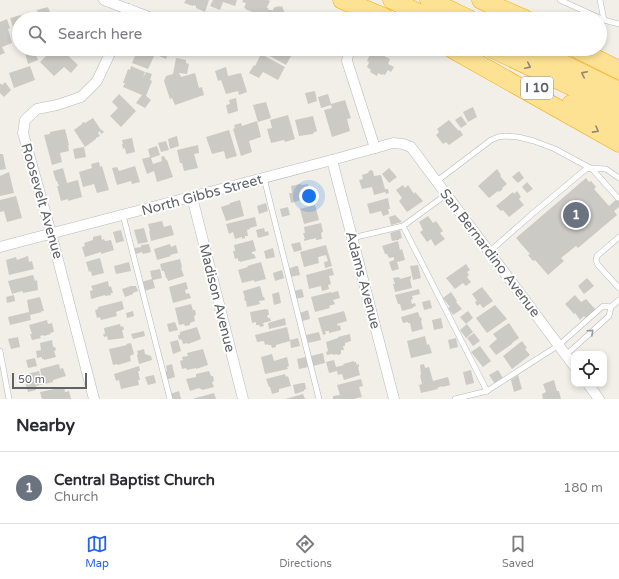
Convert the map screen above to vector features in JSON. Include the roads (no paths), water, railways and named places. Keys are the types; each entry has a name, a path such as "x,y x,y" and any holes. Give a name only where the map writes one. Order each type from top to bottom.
{"highway":[{"path":"342,0 371,12"},
{"path":"350,0 374,12"},
{"path":"392,0 417,12"},
{"path":"429,0 454,12"},
{"path":"480,0 503,12"},
{"path":"480,0 508,12"},
{"path":"607,55 619,60"},
{"path":"465,56 619,143"},
{"name":"I 10","path":"468,56 619,126"},
{"path":"508,56 619,109"},
{"path":"547,56 619,91"},
{"path":"591,56 619,70"}],"street":[{"path":"104,0 136,12"},
{"name":"Roosevelt Avenue","path":"94,399 51,233 23,133 25,120 37,109 81,98 97,81 109,56"},
{"path":"348,56 347,61 375,148"},
{"name":"North Gibbs Street","path":"0,247 393,143 403,144"},
{"name":"San Bernardino Avenue","path":"403,144 412,147 571,362"},
{"name":"Adams Avenue","path":"332,160 394,399"},
{"name":"Madison Avenue","path":"192,197 243,399"},
{"path":"590,387 599,399"}],"lane":[{"path":"560,0 586,12"},
{"path":"600,0 602,12"},
{"path":"607,21 619,24"},
{"path":"437,181 491,140 498,137 518,136 555,149 590,168 618,198"},
{"path":"489,252 586,169 606,169 619,178"},
{"path":"264,178 319,399"},
{"path":"352,238 403,226 447,194"},
{"path":"123,215 170,399"},
{"path":"403,226 487,391"},
{"path":"619,237 597,256 596,260 598,265 619,288"},
{"path":"566,355 609,316 611,307 619,300"},
{"path":"455,399 487,391 559,345 603,306 611,307"},
{"path":"0,351 9,399"}],"place":[{"name":"Central Baptist Church","path":"576,215"}]}
